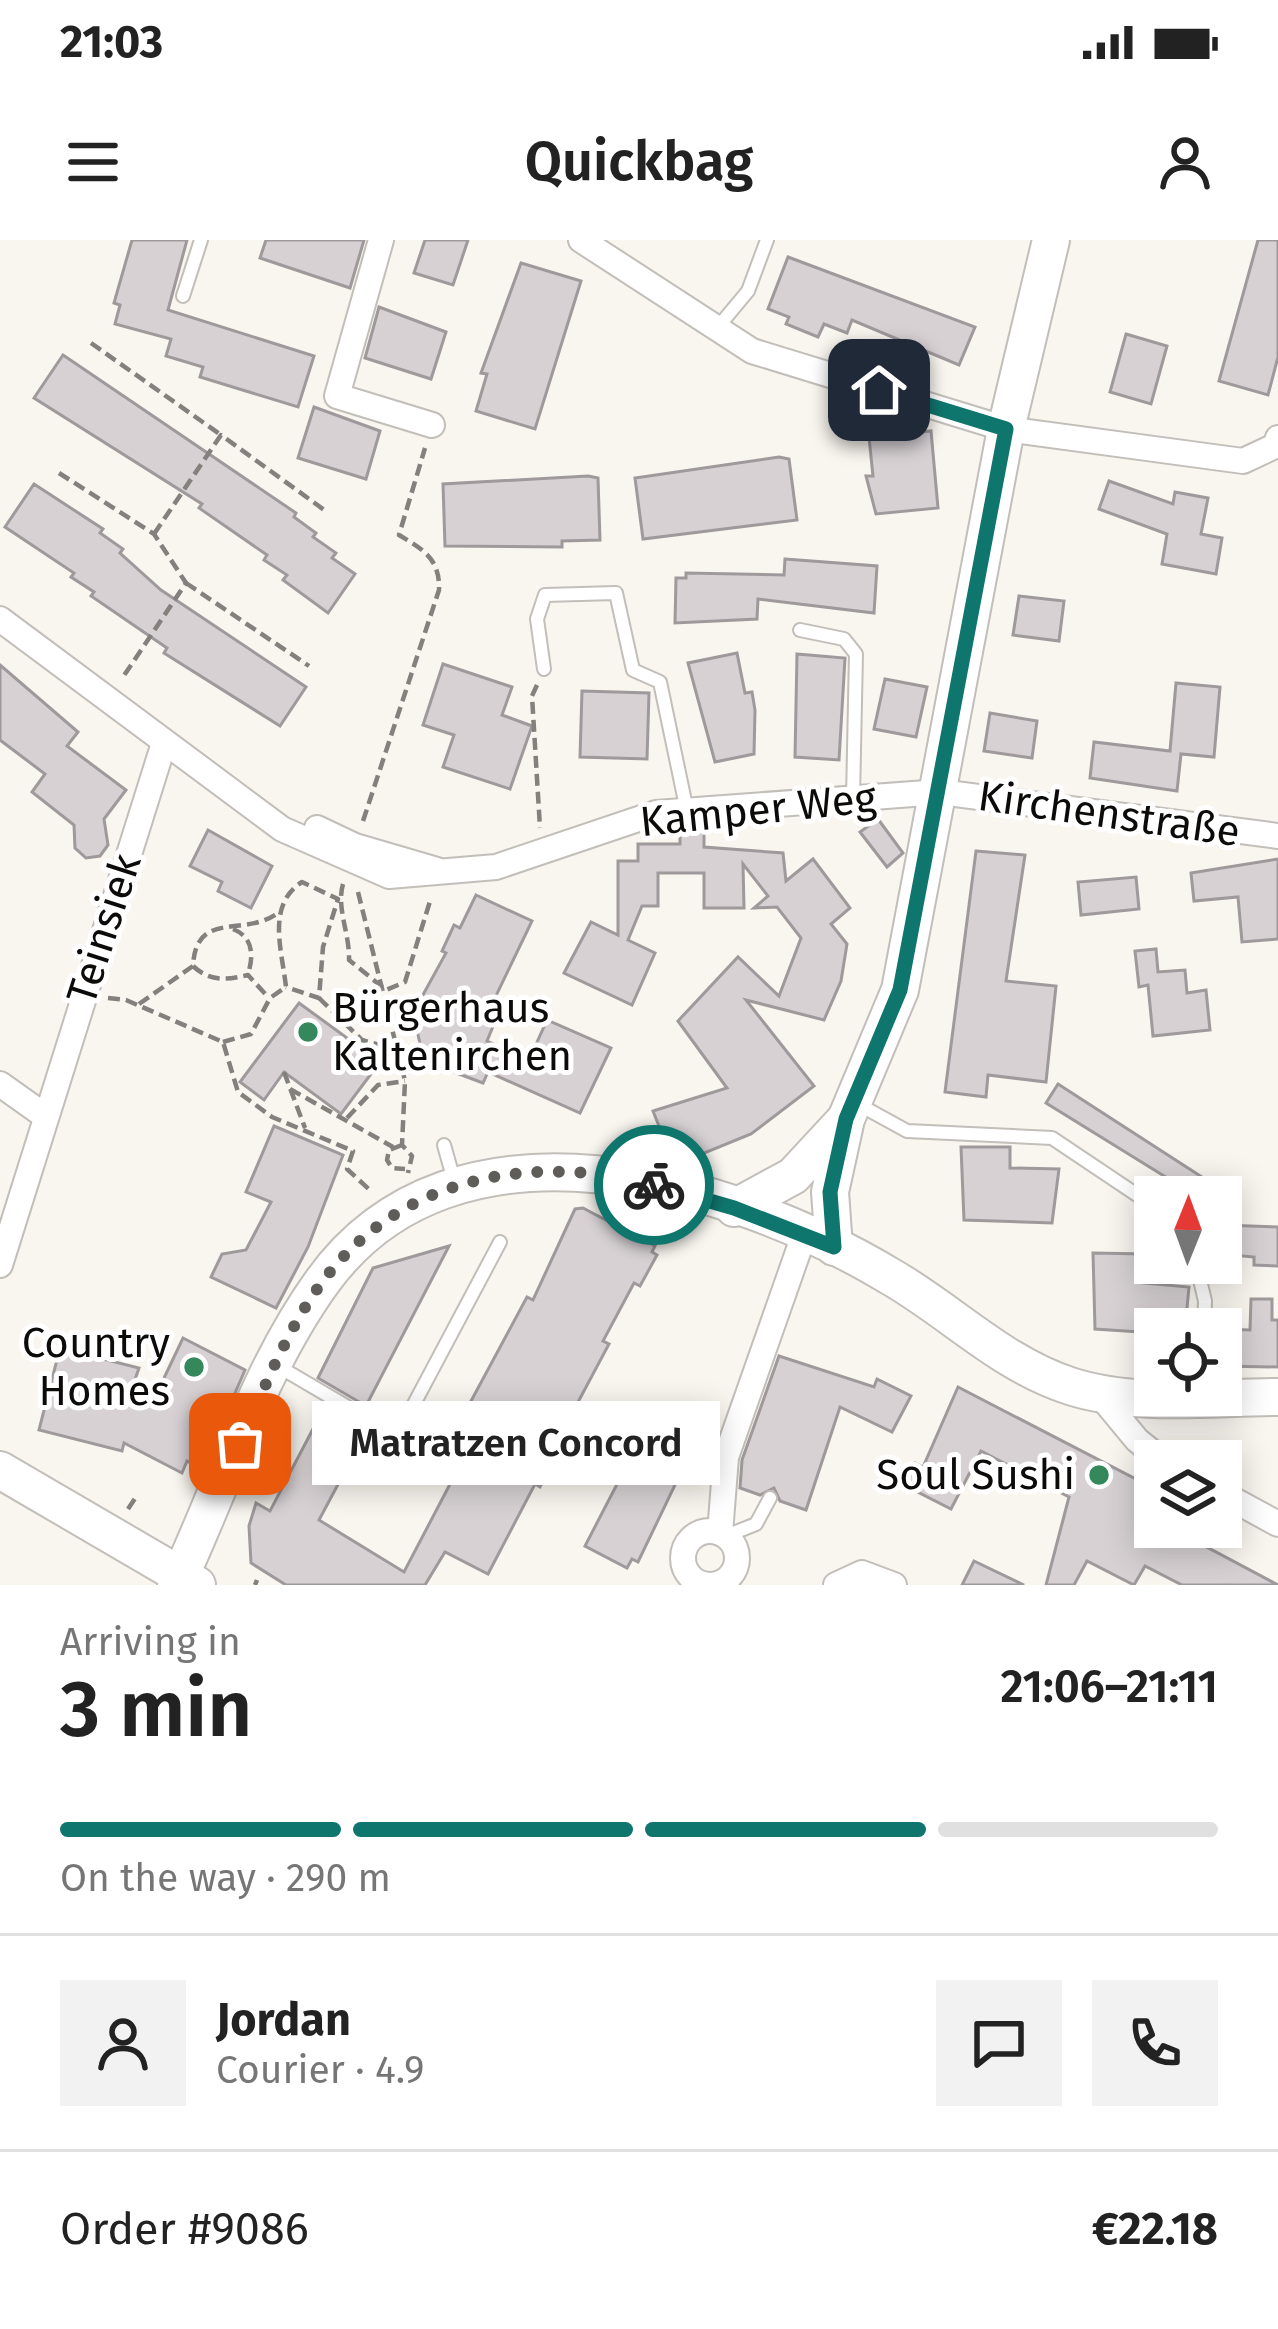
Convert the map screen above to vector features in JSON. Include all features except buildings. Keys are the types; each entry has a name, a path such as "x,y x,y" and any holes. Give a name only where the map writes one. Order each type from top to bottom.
{"main road":[{"path":"819,1241 850,1111 900,990 1006,429 1051,240"},
{"path":"734,1208 793,1176 850,1111"},
{"path":"0,1470 185,1582 275,1364 322,1282 394,1212 456,1185 523,1172 563,1171 639,1181 734,1208 819,1241 892,1277 1017,1362 1099,1394 1134,1395"},
{"path":"1242,1396 1278,1396"}],"street":[{"path":"381,240 337,396 432,425"},
{"path":"581,240 752,351 1006,429 1243,461 1275,446 1278,438"},
{"name":"Kamper Weg","path":"0,619 282,829 352,855 389,876 478,871 656,813 940,791"},
{"name":"Teinsiek","path":"0,1265 164,743"},
{"name":"Kirchenstraße","path":"940,791 1278,836"},
{"path":"0,1084 45,1116"},
{"path":"723,1534 698,1533 687,1543 683,1559 687,1581 726,1583 737,1558 723,1534 726,1457 819,1241"},
{"path":"1099,1394 1137,1440"},
{"path":"1242,1504 1278,1524"},
{"path":"836,1585 862,1573 895,1585"}],"lane":[{"path":"183,296 201,240"},
{"path":"717,328 748,291 767,240"},
{"path":"544,669 537,619 544,595 616,592 633,670 660,682 687,811"},
{"path":"800,630 844,638 856,654 853,798"},
{"path":"850,1111 907,1131 1052,1138 1134,1193"},
{"path":"444,1145 456,1185"},
{"path":"275,1364 398,1436 500,1242"},
{"path":"723,1534 756,1524 770,1498"}],"path":[{"path":"91,343 327,512"},
{"path":"393,1147 388,1164 401,1170 412,1161 403,1145 405,1081 352,855 439,590 440,569 425,551 399,535 432,425"},
{"path":"154,534 220,435"},
{"path":"58,472 154,534 186,583 309,666"},
{"path":"107,702 186,583"},
{"path":"542,852 532,696 544,669"},
{"path":"386,990 404,982 440,870"},
{"path":"286,988 278,913 287,892 302,882 338,899 350,936 349,960 386,990"},
{"path":"319,998 323,947 338,899"},
{"path":"248,975 225,980 202,975 193,965 194,944 204,934 265,922 278,913"},
{"path":"227,927 243,933 252,948 248,975"},
{"path":"138,1005 193,965"},
{"path":"248,975 270,998"},
{"path":"82,996 138,1005 224,1042 250,1034 270,998 286,988 319,998 362,1040 397,1050"},
{"path":"224,1042 238,1092 272,1117 353,1151 347,1169 394,1212"},
{"path":"284,1072 306,1131"},
{"path":"347,1118 378,1085 405,1081"},
{"path":"290,1089 332,1117 347,1118 393,1147 403,1145"}],"way so far":[{"path":"240,1444 275,1364 322,1282 368,1232 394,1212 456,1185 523,1172 608,1175 654,1185"}],"place":[{"name":"Bürgerhaus Kaltenirchen","path":"308,1032"},
{"name":"Country Homes","path":"194,1367"},
{"name":"Matratzen Concord","path":"240,1444"},
{"name":"Soul Sushi","path":"1099,1475"}],"route":[{"path":"654,1185 734,1208 834,1247 830,1192 846,1119 900,990 1006,429 879,390"}]}
